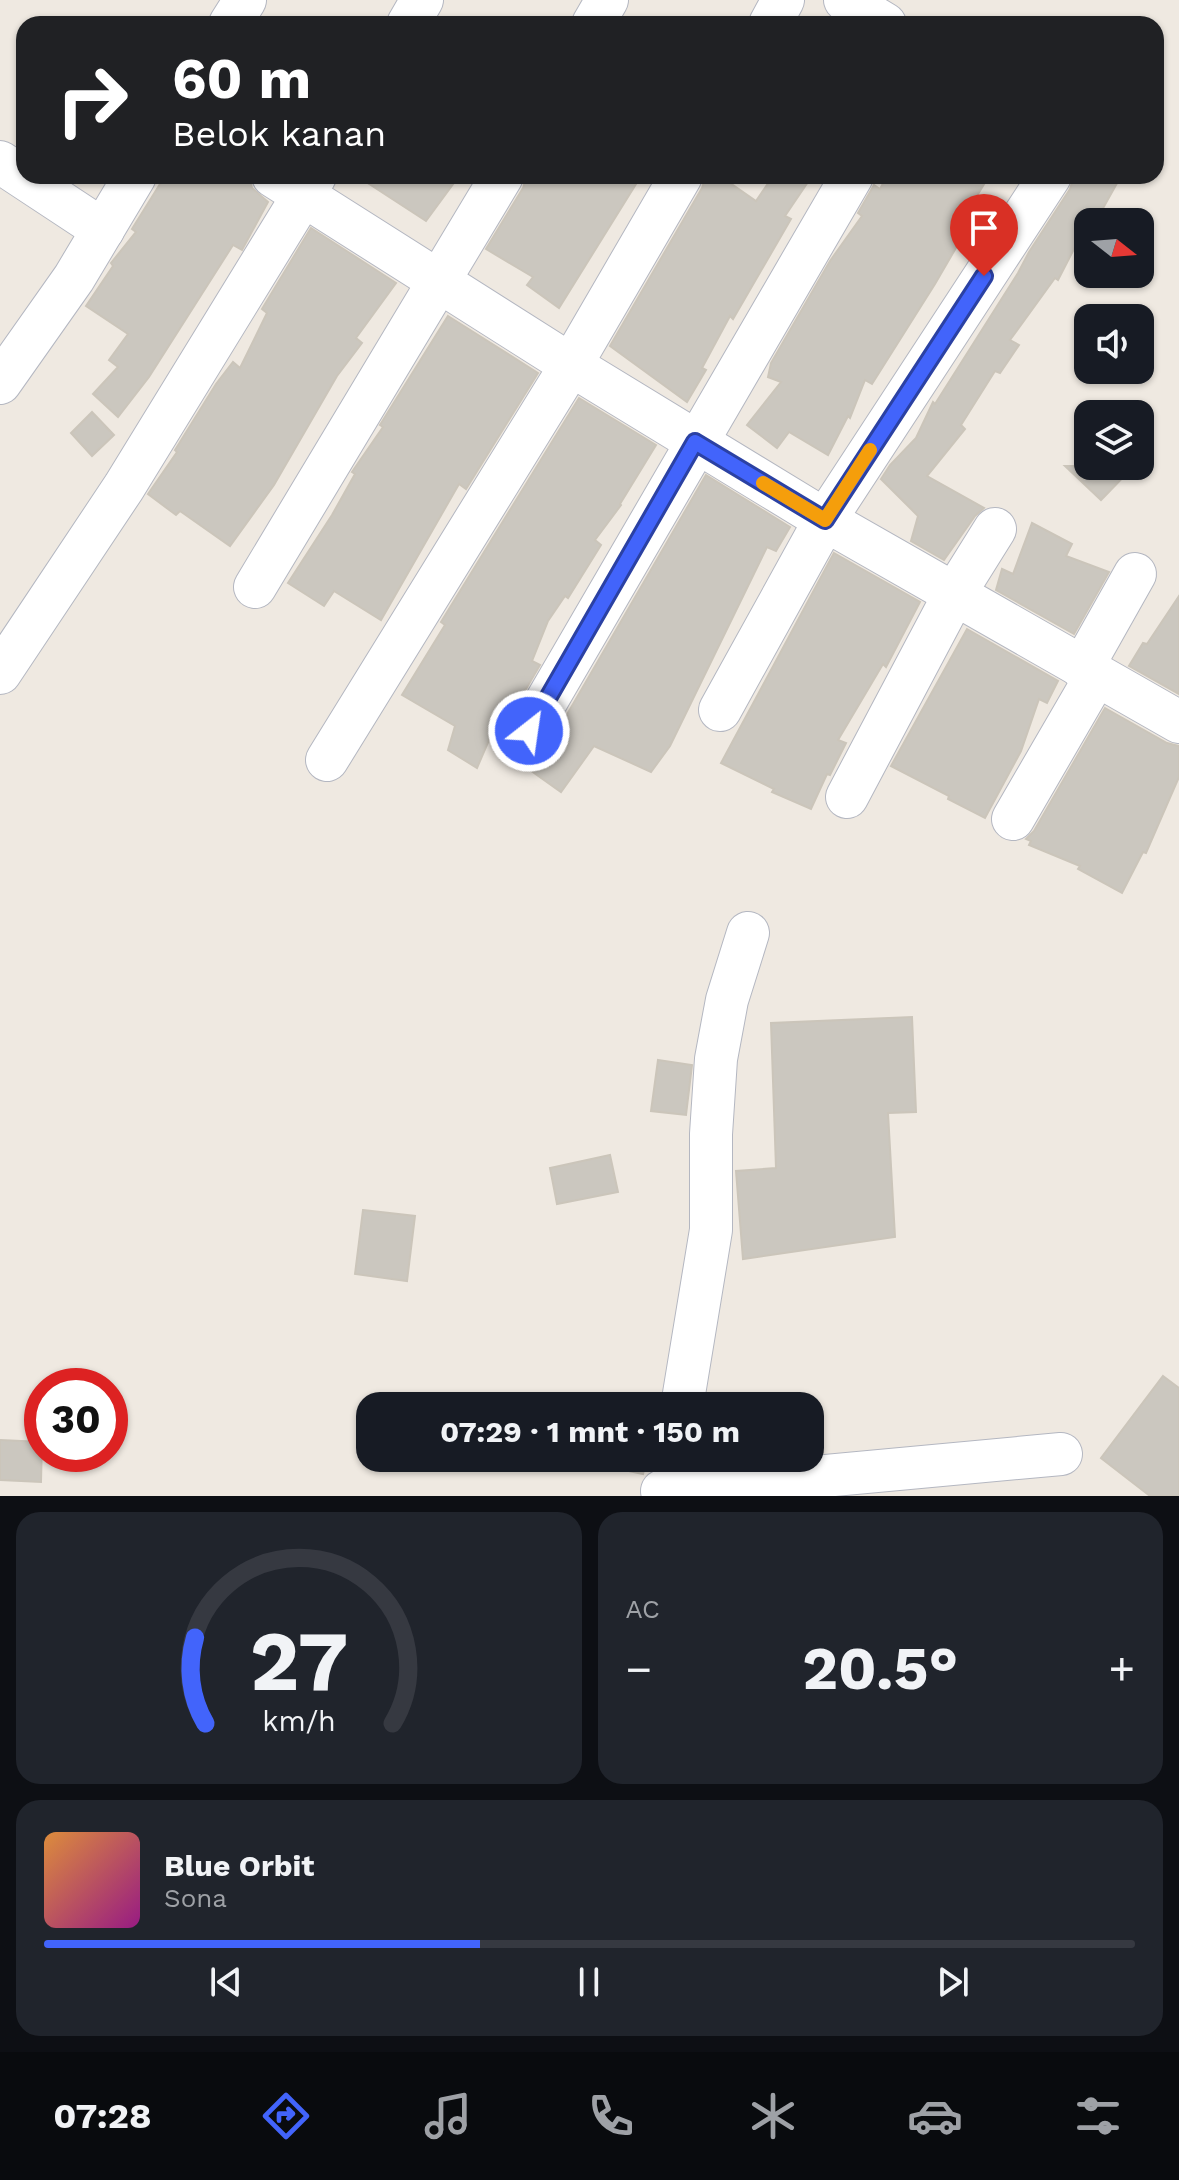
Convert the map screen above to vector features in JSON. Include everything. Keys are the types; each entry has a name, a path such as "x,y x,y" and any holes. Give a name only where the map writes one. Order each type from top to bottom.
{"street":[{"path":"845,0 872,16"},
{"path":"33,184 103,230"},
{"path":"0,383 33,340 130,184"},
{"path":"0,673 124,487 297,184"},
{"path":"301,184 439,282 695,442 825,520 1179,722"},
{"path":"255,587 497,184"},
{"path":"327,760 571,365 676,184"},
{"path":"529,731 847,184"},
{"path":"720,710 825,520 1045,184"},
{"path":"847,797 955,593 995,529"},
{"path":"1013,819 1089,672 1135,574"},
{"path":"684,1392 711,1230 711,1134 716,1059 727,1000 748,933"},
{"path":"664,1482 1061,1454"}],"building":[{"path":"160,184 251,184 268,202 242,250 233,245 149,377 118,417 93,394 118,367 109,360 128,334 86,306 113,266 111,263 136,232 132,229"},
{"path":"369,184 453,184 426,221"},
{"path":"524,184 636,184 559,308 527,285 533,277 486,249"},
{"path":"703,184 732,184 756,201 768,184 807,184 785,216 791,219 733,319 730,316 702,368 706,370 687,402 610,346"},
{"path":"883,184 984,184 975,199 982,203 872,384 865,380 850,418 848,416 828,455 789,432 777,448 747,425 781,382 768,377 771,363 830,261 862,216 858,213 874,185 880,189"},
{"path":"1072,184 1117,184 1103,208 1074,208 1074,249 1058,280 1055,278 1010,340 1019,345 1000,373 995,371 961,425 965,429 927,476 984,508 944,560 911,541 918,516 881,479 916,438 933,402 935,404"},
{"path":"311,228 396,283 356,338 362,343 337,376 274,485 230,546 180,511 176,515 148,494 177,452 175,450 216,384 233,362 240,368 267,313 262,309"},
{"path":"448,316 538,373 466,489 459,484 381,620 334,591 324,606 288,583 332,515 355,474 352,472 383,427 380,425"},
{"path":"579,398 656,445 621,505 595,540 601,545 568,598 565,596 548,621 532,661 540,665 523,694 518,692 492,742 489,740 477,768 448,750 455,726 402,695 445,625 441,622"},
{"path":"92,412 114,435 92,456 71,433"},
{"path":"706,475 790,527 776,551 767,547 670,746 651,772 594,746 561,792 530,770 568,720 565,718"},
{"path":"1080,480 1120,480 1101,500"},
{"path":"1032,523 1072,544 1066,556 1109,572 1074,634 996,590 1002,569 1013,574"},
{"path":"834,553 920,602 886,667 883,664 838,740 846,743 811,809 772,792 774,789 721,763"},
{"path":"1179,596 1179,694 1129,666"},
{"path":"967,629 1058,681 1047,703 1039,699 1021,751 985,818 891,766"},
{"path":"1105,708 1167,743 1179,746 1179,777 1146,853 1143,852 1122,893 1078,869 1080,866 1029,845 1031,841 1026,839 1034,831"},
{"path":"912,1017 916,1112 888,1113 895,1237 743,1259 736,1171 776,1168 771,1023"},
{"path":"658,1060 692,1065 686,1115 651,1111"},
{"path":"610,1155 618,1192 557,1204 550,1168"},
{"path":"363,1210 415,1216 407,1281 355,1274"},
{"path":"1163,1376 1179,1388 1179,1496 1150,1496 1101,1458"},
{"path":"0,1440 24,1441 24,1472 41,1472 41,1482 0,1480"}],"slow traffic":[{"path":"763,483 825,520 870,450"}],"route":[{"path":"529,731 695,442 825,520 984,276"}]}
